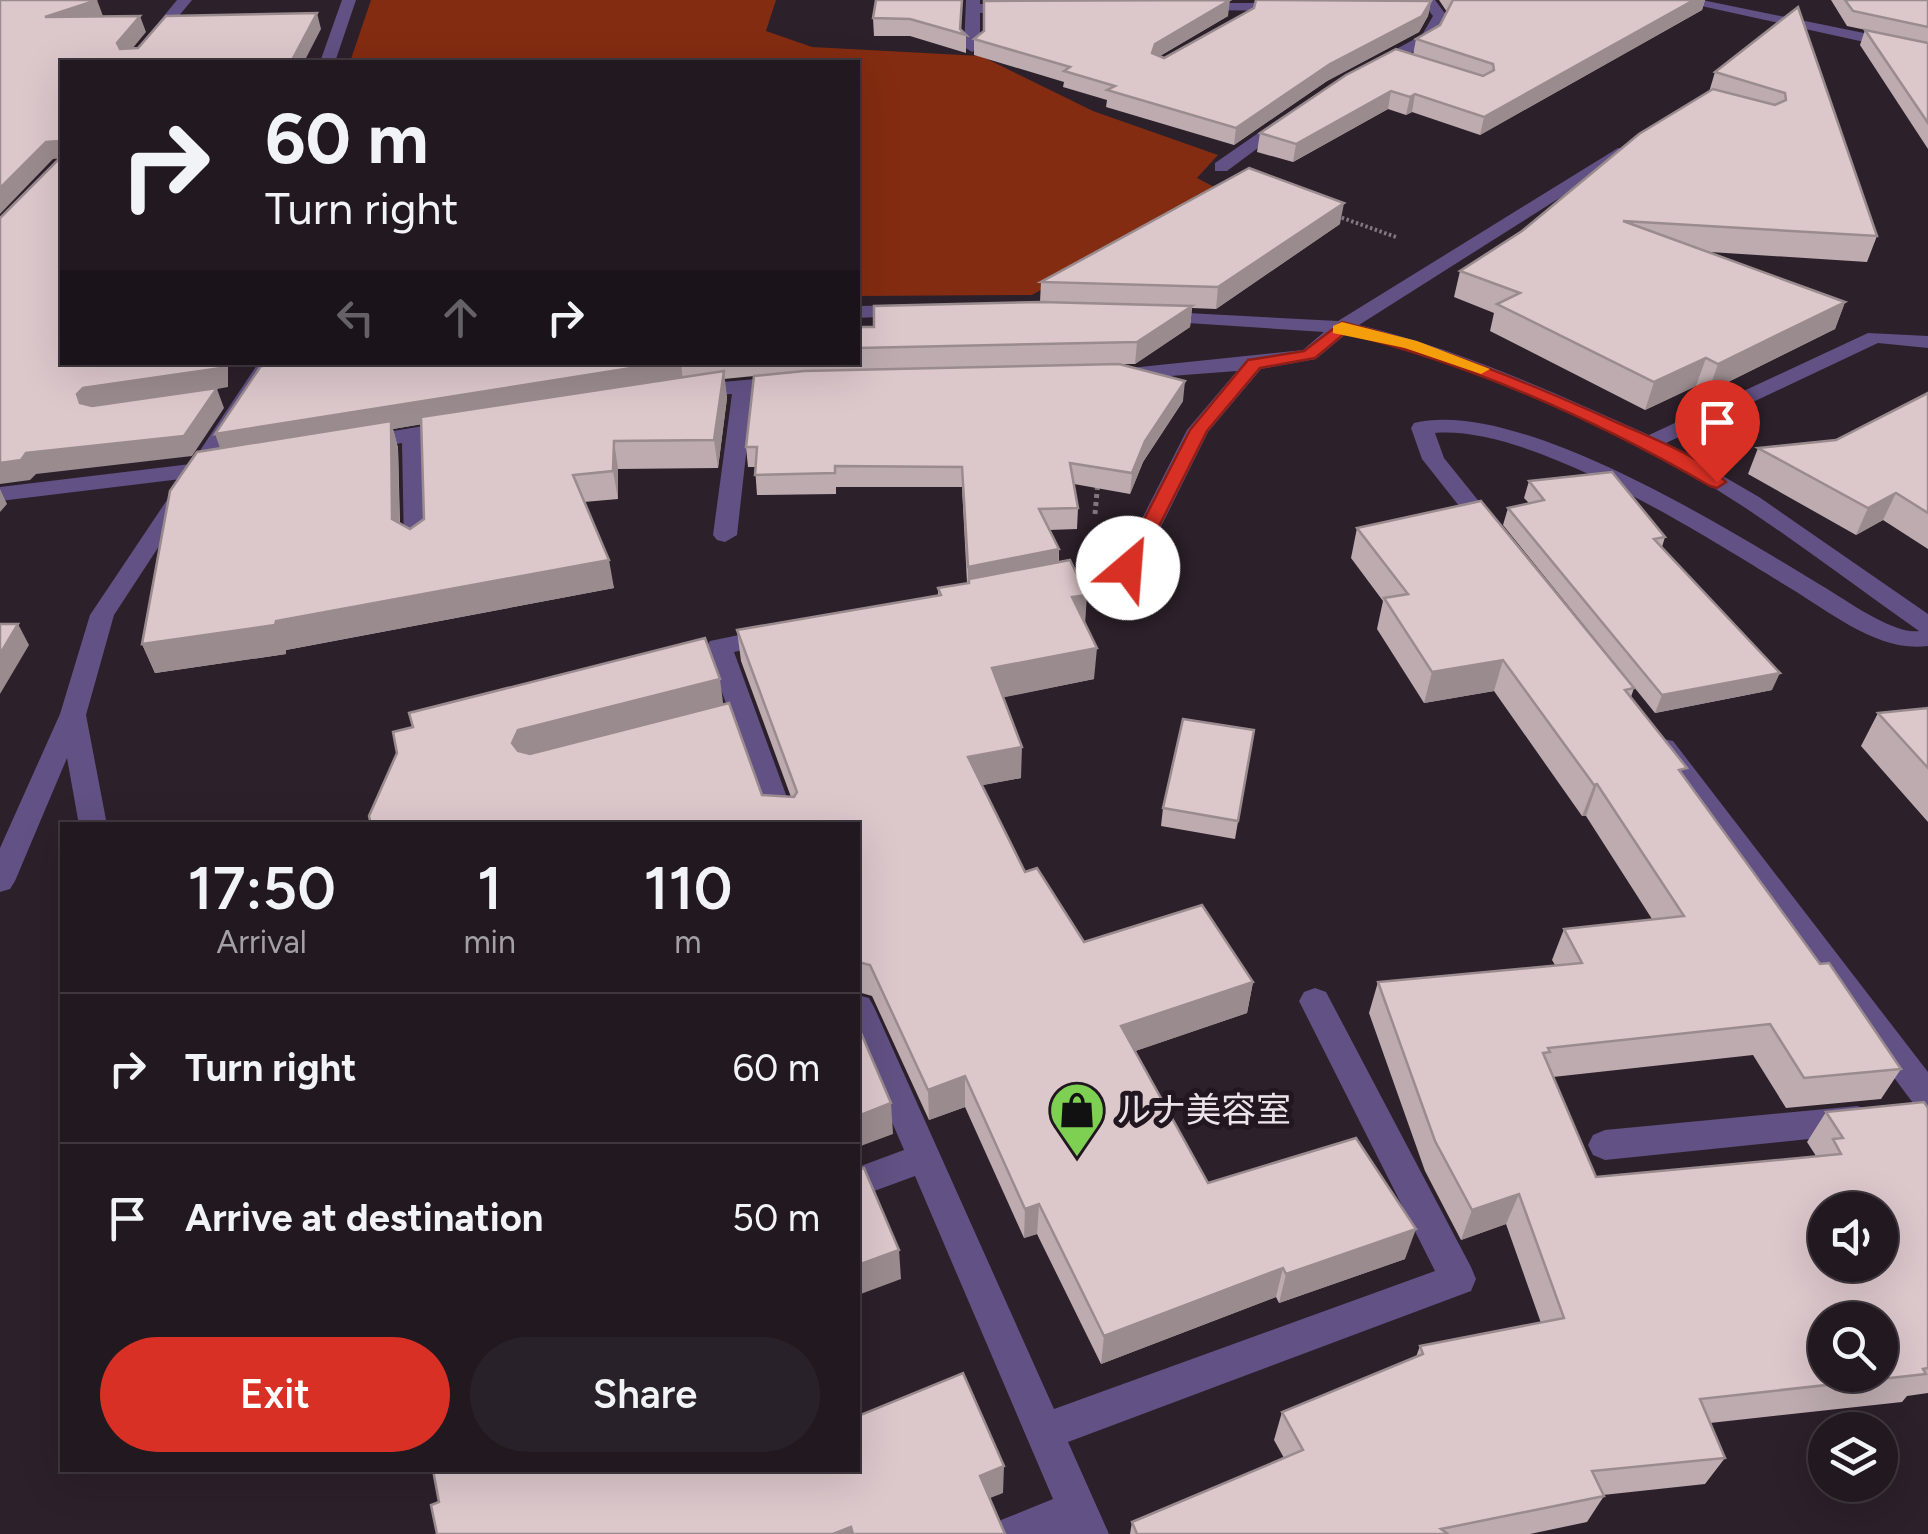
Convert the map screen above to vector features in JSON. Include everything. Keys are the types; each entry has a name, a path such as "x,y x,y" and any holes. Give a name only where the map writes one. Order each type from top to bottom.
{"street":[{"path":"135,60 185,0"},
{"path":"328,60 349,0"},
{"path":"1681,0 1928,51"},
{"path":"1185,7 1241,3 1299,6"},
{"path":"1228,27 1244,17 1241,3"},
{"path":"972,47 973,4 1030,8"},
{"path":"1349,80 1428,38 1440,16 1423,4"},
{"path":"1390,58 1408,63"},
{"path":"1222,167 1298,113"},
{"path":"1098,374 1254,364 1309,355 1342,327 1637,144"},
{"path":"860,312 926,310"},
{"path":"1140,314 1342,327 1411,344 1491,372 1649,443 1751,502 1928,626"},
{"path":"1649,443 1875,337 1928,342"},
{"path":"1012,590 1128,568 1198,430 1254,364"},
{"path":"0,881 73,714 102,615 268,365"},
{"path":"666,394 805,381"},
{"path":"724,535 743,386"},
{"path":"210,400 246,395"},
{"path":"334,448 486,422"},
{"path":"1504,548 1433,459 1422,428 1458,425 1535,446 1590,468 1703,525 1856,617 1906,641 1928,638"},
{"path":"413,435 416,547"},
{"path":"0,494 236,465"},
{"path":"783,822 736,720 720,646 798,632"},
{"path":"73,714 92,822"},
{"path":"1605,1145 1914,1110 1647,727"},
{"path":"1043,1432 1458,1279 1315,1001"},
{"path":"860,1012 1083,1522 1016,1534"},
{"path":"860,1181 923,1158"}],"path":[{"path":"1332,214 1358,224"},
{"path":"1095,516 1098,477"}],"shaded area":[{"path":"371,0 776,0 766,31 812,47 981,56 1093,111 1218,155 1197,178 1218,189 1032,295 860,296 860,60 351,60"}],"building":[{"path":"0,0 97,0 45,17 140,16 117,43 120,49 138,48 166,16 317,13 292,60 60,60 60,365 221,365 83,388 77,394 80,403 92,406 217,388 184,436 26,453 21,460 0,463 0,218 58,160 58,141 46,142 0,188"},
{"path":"876,0 962,0 960,29 966,35 910,19 873,18"},
{"path":"1230,0 1155,44 1152,53 1164,58 1254,8 1256,0 1431,1 1422,16 1330,64 1236,128 1107,90 1115,86 1064,71 1070,67 974,39 984,31 984,1"},
{"path":"1453,0 1694,0 1484,117 1415,94 1410,97 1391,91 1296,144 1260,133 1346,75 1396,49 1483,76 1494,70 1493,64 1416,39 1440,25"},
{"path":"1845,0 1928,0 1928,27 1853,11"},
{"path":"1798,7 1877,236 1623,221 1845,302 1718,364 1706,358 1654,382 1497,304 1520,293 1460,271 1522,231 1639,134 1713,89 1775,105 1786,100 1785,93 1715,72"},
{"path":"1865,30 1928,43 1928,123"},
{"path":"1249,168 1344,203 1218,287 1041,282"},
{"path":"1041,302 1192,306 1137,342 860,348 860,327 874,327 874,306"},
{"path":"1119,364 1185,381 1145,441 1132,473 1070,463 1078,508 1039,509 1059,549 968,567 962,467 835,466 835,473 755,475 757,447 746,447 754,376 804,371"},
{"path":"276,365 650,365 215,434 261,366"},
{"path":"724,371 714,440 614,441 613,471 573,475 609,560 276,621 275,625 142,644 170,491 197,452 391,421 392,519 410,529 424,519 421,417"},
{"path":"1928,393 1928,513 1896,493 1868,508 1758,448 1836,440"},
{"path":"1612,472 1665,537 1654,539 1780,673 1662,695 1508,508 1544,500 1529,481"},
{"path":"1481,501 1634,688 1625,690 1687,768 1679,770 1820,964 1829,963 1901,1069 1804,1078 1770,1024 1548,1048 1550,1052 1543,1053 1596,1177 1841,1154 1833,1139 1843,1138 1826,1112 1924,1102 1928,1108 1928,1368 1923,1369 1926,1374 1898,1377 1898,1302 1808,1302 1808,1387 1700,1399 1725,1458 1592,1471 1604,1496 1441,1529 1448,1534 1137,1534 1132,1522 1303,1450 1282,1412 1423,1354 1420,1346 1564,1318 1519,1194 1472,1210 1435,1141 1378,982 1582,963 1564,929 1684,916 1597,784 1503,660 1432,672 1384,598 1408,594 1357,528"},
{"path":"1070,560 1087,595 1072,597 1097,648 992,668 1022,747 968,757 1025,872 1037,868 1084,942 1202,905 1253,982 1121,1026 1208,1183 1356,1138 1416,1229 1286,1274 1283,1268 1104,1336 1039,1204 1025,1209 965,1076 928,1090 870,965 860,962 860,822 370,822 369,816 397,753 393,732 413,727 409,713 705,638 720,679 518,730 512,743 518,751 530,754 729,703 762,795 794,797 797,792 737,630 941,595 938,588 969,583 969,579"},
{"path":"0,624 18,624 0,654"},
{"path":"1928,708 1928,768 1878,713"},
{"path":"1183,719 1254,730 1238,821 1163,808"},
{"path":"860,1031 891,1103 860,1115"},
{"path":"864,1168 899,1250 860,1264 860,1169"},
{"path":"963,1373 1004,1466 980,1476 1005,1534 853,1534 851,1527 833,1534 437,1534 431,1505 439,1502 433,1472 860,1472 860,1415"}],"slow traffic":[{"path":"1339,330 1342,327 1411,344 1481,369"}],"place":[{"name":"ルナ美容室","path":"1077,1159"}],"route":[{"path":"1128,568 1198,430 1254,364 1309,355 1342,327 1411,344 1491,372 1649,443 1717,482"}]}
